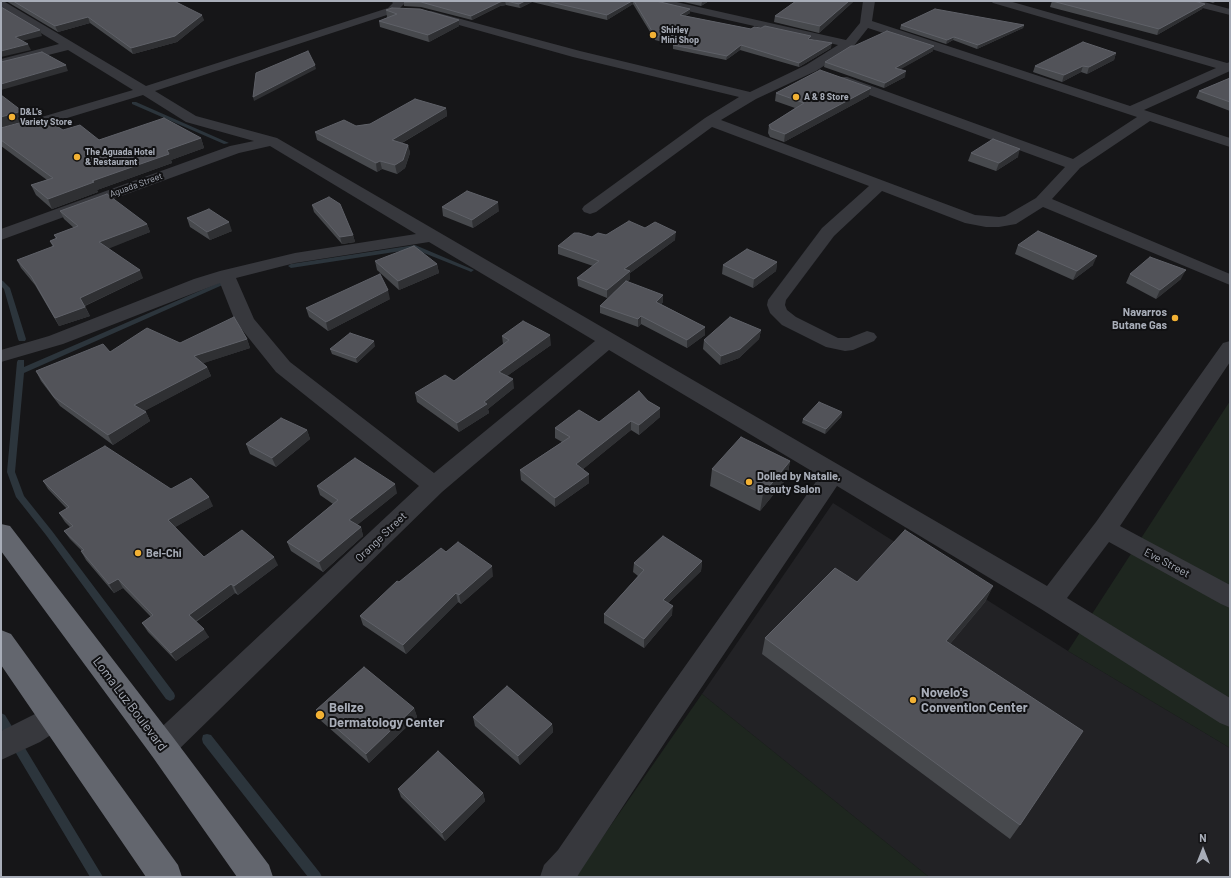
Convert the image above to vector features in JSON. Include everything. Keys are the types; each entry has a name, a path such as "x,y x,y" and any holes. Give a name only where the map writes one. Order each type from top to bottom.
{"highway":[{"name":"Loma Luz Boulevard","path":"1,533 162,746 256,877"},
{"path":"1,642 166,877"}],"street":[{"path":"657,1 849,44"},
{"path":"590,209 710,121 751,96 811,68 849,44 866,23 869,1"},
{"path":"997,1 1228,67"},
{"path":"1187,1 1230,12"},
{"path":"1,4 143,92 191,119 272,141 1050,601 1230,714"},
{"path":"1,134 143,92 394,6 406,11"},
{"path":"421,11 577,54 751,96"},
{"path":"866,23 1230,143"},
{"path":"1,63 68,46"},
{"path":"1132,110 1228,67"},
{"path":"811,68 1075,166"},
{"path":"710,121 971,219 986,222 1010,220 1042,201 1075,166 1147,116"},
{"name":"Aguada Street","path":"1,235 235,149 272,141"},
{"path":"867,337 853,344 844,345 832,343 788,320 779,313 776,305 777,300 828,232 880,184"},
{"path":"1042,201 1230,280"},
{"path":"1,356 56,340 200,283 295,258 433,236"},
{"path":"226,276 245,321 283,367 434,486"},
{"name":"Orange Street","path":"162,746 434,486 609,340"},
{"path":"1050,601 1104,529 1230,347"},
{"path":"556,877 580,845 669,712 834,473"},
{"name":"Eve Street","path":"1104,529 1230,597"},
{"path":"1,746 30,732 53,718"}],"shaded area":[{"path":"1230,401 1230,748 1068,651"},
{"path":"833,503 1068,651 1230,748 1230,877 929,877 702,694"},
{"path":"702,694 929,877 575,877"}],"building":[{"path":"13,1 174,1 202,15 175,36 131,48 88,17 55,26"},
{"path":"404,1 504,1 471,16 421,2"},
{"path":"506,1 525,1 519,4"},
{"path":"546,1 632,1 607,15"},
{"path":"634,1 656,1 690,9 680,15 751,29 754,27 761,28 765,26 811,36 808,39 832,43 799,63 741,45 727,56 673,45 677,41 655,36"},
{"path":"796,1 849,1 820,26 775,16"},
{"path":"1052,1 1194,1 1205,4 1159,29"},
{"path":"1,7 40,30 15,37 28,44 1,51"},
{"path":"392,8 420,9 459,20 428,35 379,21 397,14 386,10"},
{"path":"935,9 1024,25 978,45 954,37 947,40 901,25"},
{"path":"887,31 934,46 895,68 906,71 885,83 825,62 851,46"},
{"path":"1083,42 1116,53 1089,67 1083,66 1064,75 1035,66"},
{"path":"308,51 315,65 253,97 256,73"},
{"path":"42,52 66,65 1,84 1,62"},
{"path":"820,70 871,88 785,134 771,129 769,125 804,103 776,93"},
{"path":"1230,78 1230,102 1199,91"},
{"path":"1,95 22,111 1,117"},
{"path":"415,99 446,108 392,140 408,145 403,160 395,165 380,161 376,163 315,132 344,120 356,126 370,124"},
{"path":"164,118 201,138 167,150 169,154 92,181 94,182 48,199 31,185 53,178 1,140 1,128 33,119 41,125 50,122 63,130 80,125 99,140"},
{"path":"993,139 1020,149 999,163 971,153"},
{"path":"467,191 498,202 472,220 442,207"},
{"path":"107,194 147,224 99,242 140,270 80,298 85,307 55,318 31,276 17,260 54,246 50,241 57,238 54,235 78,226 60,211"},
{"path":"329,197 340,204 353,235 340,237 312,205"},
{"path":"209,209 229,222 207,232 187,218"},
{"path":"629,221 645,228 655,222 676,232 624,269 630,271 607,290 577,278 599,261 558,246 574,233 592,237 598,233 606,235"},
{"path":"1038,231 1097,256 1077,271 1018,245"},
{"path":"414,246 437,264 398,281 375,261"},
{"path":"747,249 777,262 754,279 723,265"},
{"path":"1150,257 1186,270 1160,290 1130,274"},
{"path":"380,274 388,290 326,322 306,308"},
{"path":"626,281 663,295 656,302 705,327 687,340 641,316 638,319 600,306"},
{"path":"234,317 247,339 194,356 207,367 134,405 146,412 108,435 54,397 36,371 103,344 110,352 147,328 180,343"},
{"path":"730,317 761,330 740,349 721,356 704,340"},
{"path":"523,321 550,335 499,372 513,379 484,402 487,404 457,423 415,393 445,375 454,381 509,340 502,336"},
{"path":"350,333 374,341 356,358 330,349"},
{"path":"639,391 648,401 660,408 639,425 631,421 576,464 589,474 555,498 520,470 570,437 555,428 579,410 599,422"},
{"path":"819,402 842,412 826,429 803,419"},
{"path":"281,418 307,430 272,458 246,444"},
{"path":"741,437 790,461 763,494 712,469"},
{"path":"105,446 171,489 191,478 209,497 168,520 204,557 242,530 274,557 234,586 231,584 189,615 204,629 171,653 142,623 153,615 118,579 109,584 81,551 84,550 64,531 73,526 59,513 69,507 43,481"},
{"path":"355,458 395,484 349,520 361,527 319,562 287,542 338,500 317,486"},
{"name":"Novelo's Convention Center","path":"905,530 993,586 946,641 1083,731 1020,825 765,638 835,568 857,582"},
{"path":"663,536 702,561 663,600 673,606 644,639 604,614 644,570 634,563"},
{"path":"458,542 492,566 459,595 456,593 403,645 360,616 397,581 399,582 441,548 446,552"},
{"path":"364,667 414,708 366,754 316,710"},
{"path":"507,686 552,724 518,756 473,717"},
{"path":"438,751 483,793 442,833 398,789"}],"waterway":[{"path":"134,103 226,143"},
{"path":"291,266 415,247 471,270"},
{"path":"1,282 7,288 22,339"},
{"path":"20,372 225,282"},
{"path":"20,372 21,362"},
{"path":"20,372 11,472 20,497 49,533 170,696"},
{"path":"1,718 97,877"},
{"path":"207,739 316,877"}],"place":[{"name":"Shirley Mini Shop","path":"653,35"},
{"name":"A & 8 Store","path":"796,97"},
{"name":"D&L's Variety Store","path":"12,117"},
{"name":"The Aguada Hotel & Restaurant","path":"77,157"},
{"name":"Navarros Butane Gas","path":"1175,318"},
{"name":"Dolled by Natalie, Beauty Salon","path":"749,482"},
{"name":"Bel-Chi","path":"138,553"},
{"name":"Novelo's Convention Center","path":"913,700"},
{"name":"Belize Dermatology Center","path":"320,715"}]}
